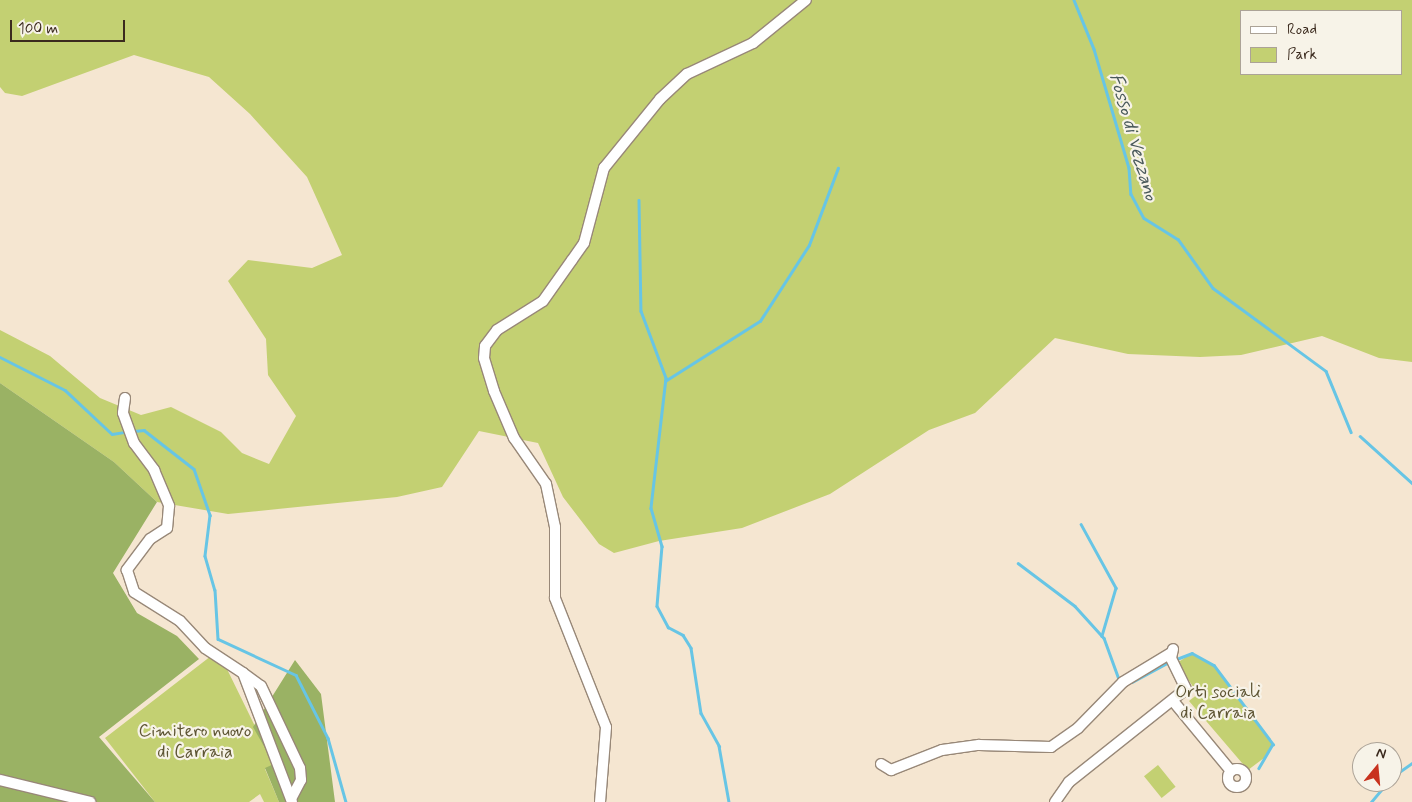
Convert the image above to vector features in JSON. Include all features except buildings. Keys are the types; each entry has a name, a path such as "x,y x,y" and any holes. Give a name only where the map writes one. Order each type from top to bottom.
{"street":[{"path":"600,802 606,727 555,598 555,527 546,484 510,430 494,391 486,346 497,330 543,301 584,243 604,168 660,99 687,74 753,43 806,0"},
{"path":"125,398 123,412 134,443 154,470 169,506 167,528 150,539 127,570 134,592 180,621 205,648 261,686 300,768 300,780 292,801"},
{"path":"881,764 891,770 942,750 979,745 1051,747 1078,728 1123,682 1172,651 1186,685 1173,700 1069,782 1058,792 1058,801"},
{"path":"243,673 292,801"},
{"path":"1173,700 1231,771"},
{"path":"269,745 286,738"},
{"path":"0,780 90,802"}],"green space":[{"path":"0,0 1412,0 1412,362 1379,358 1322,336 1241,355 1200,357 1128,354 1055,338 975,413 929,430 830,494 742,528 659,541 614,553 599,544 563,497 538,443 479,431 442,487 397,497 228,514 157,502 114,462 0,383 0,330 50,356 100,398 141,415 171,407 221,432 242,453 269,464 296,416 268,375 266,339 228,281 248,260 312,268 342,255 307,177 250,114 209,77 134,55 22,96 5,93 0,87"},
{"path":"0,383 114,462 157,502 113,573 137,613 177,636 199,659 99,737 155,802 0,802"},
{"name":"Orti sociali di Carraia","path":"1192,653 1215,665 1272,744 1264,758 1248,770 1189,701 1198,694 1177,663"},
{"name":"Cimitero nuovo di Carraia","path":"211,656 225,665 274,765 265,769 279,802 264,802 260,794 249,802 155,802 105,738"},
{"path":"295,660 321,694 335,802 279,802 265,768 274,764 253,727"},
{"path":"1158,765 1176,787 1162,798 1144,776"}],"waterway":[{"name":"Fosso di Vezzano","path":"1074,0 1094,49 1129,168 1131,194 1144,218 1178,239 1213,288 1326,371 1351,432"},
{"path":"665,381 760,321 809,245 838,168"},
{"path":"639,200 641,311 666,378 651,508 662,546 657,606 668,627 683,635 691,648 701,713 719,746 729,802"},
{"path":"0,357 65,390 112,434 125,432"},
{"path":"134,431 144,430 194,469 210,515 205,556 215,590 218,639 296,675 328,738 346,802"},
{"name":"Fosso di Vezzano","path":"1360,436 1412,483"},
{"path":"1081,524 1116,588 1102,636"},
{"path":"1018,563 1075,606 1104,638 1120,682"},
{"path":"1174,660 1192,653 1214,665 1273,744 1259,768"},
{"path":"1132,682 1169,662"},
{"path":"1402,770 1412,763"},
{"path":"1371,802 1380,792"}]}
